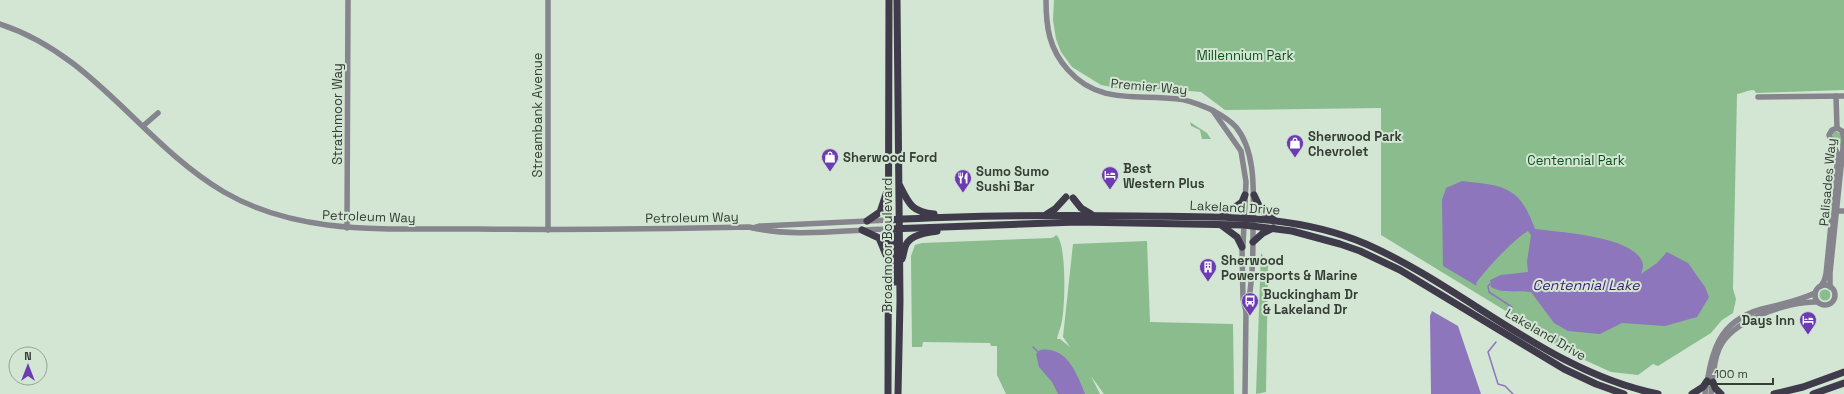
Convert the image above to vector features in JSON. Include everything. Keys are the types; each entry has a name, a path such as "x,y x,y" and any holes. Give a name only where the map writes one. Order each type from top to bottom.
{"main road":[{"name":"Broadmoor Boulevard","path":"889,0 889,220 894,229 900,269 898,394"},
{"name":"Broadmoor Boulevard","path":"888,394 888,263 894,229 899,219 897,0"},
{"path":"867,221 880,212 889,184"},
{"path":"899,185 909,205 919,212 964,216"},
{"path":"1222,216 1238,205 1245,195"},
{"path":"1254,195 1261,210 1274,220"},
{"path":"1045,215 1070,198 1081,208 1093,215"},
{"name":"Lakeland Drive","path":"889,220 964,216 1093,215 1222,216 1244,221"},
{"name":"Lakeland Drive","path":"894,229 1073,222 1221,225 1244,221 1274,220 1307,226 1365,244 1426,275 1573,364 1613,382 1658,394"},
{"name":"Lakeland Drive","path":"1253,221 1273,228 1292,231 1340,244 1376,258 1427,286 1564,369 1596,384 1624,394"},
{"path":"900,269 907,243 918,235 984,225"},
{"path":"1221,225 1237,237 1242,247"},
{"path":"1253,242 1263,233 1273,228"},
{"path":"894,229 896,291 900,301"},
{"path":"862,230 874,235 882,241 888,263"},
{"path":"1774,394 1803,387 1844,372"},
{"path":"1692,394 1710,382 1721,394"},
{"path":"1813,394 1844,383"}],"street":[{"name":"Strathmoor Way","path":"347,228 348,0"},
{"name":"Streambank Avenue","path":"548,0 548,230"},
{"name":"Premier Way","path":"1046,0 1047,32 1052,47 1065,67 1080,82 1098,91 1116,96 1177,99 1195,102 1224,116 1237,128 1247,150 1252,170 1254,195 1253,242 1249,300 1246,311"},
{"name":"Petroleum Way","path":"0,24 42,43 62,55 91,76 179,160 204,178 245,203 294,220 347,228 548,230 753,228 771,232 832,232 894,229"},
{"path":"1758,96 1844,96"},
{"path":"1836,96 1837,128"},
{"name":"Premier Way","path":"1213,111 1241,152 1245,171 1242,247 1243,299 1246,311"},
{"path":"143,126 158,113"},
{"name":"Palisades Way","path":"1705,394 1710,382 1719,348 1738,327 1756,316 1807,302 1817,302 1826,305 1833,300 1834,291 1830,286 1830,272 1834,208 1838,155 1829,135 1832,130 1837,128 1842,131 1844,138 1842,173 1834,208 1826,274 1821,286 1815,293 1804,298 1750,313 1734,321 1715,346 1711,357 1710,382 1711,394"},
{"path":"1834,208 1844,206"},
{"path":"1834,208 1844,211"},
{"name":"Petroleum Way","path":"753,228 760,226 889,220"},
{"path":"1821,286 1830,286"},
{"path":"1815,293 1817,302"},
{"path":"1246,311 1246,394"}],"green space":[{"name":"Centennial Park","path":"1054,0 1844,0 1844,90 1756,93 1754,90 1749,90 1737,94 1733,289 1736,299 1733,313 1722,320 1711,333 1658,366 1653,364 1638,375 1611,372 1567,352 1514,316 1381,235 1381,108 1225,110 1201,92 1167,89 1122,89 1101,85 1072,67 1061,52 1056,39 1053,20"},
{"path":"1190,122 1207,133 1211,139 1202,139 1200,130 1191,126"},
{"path":"1835,131 1842,134 1841,146 1837,146 1832,138"},
{"path":"1056,235 1060,240 1064,262 1063,314 1057,339 1060,339 1070,347 1063,337 1073,244 1147,241 1150,322 1233,324 1234,394 1104,394 1091,376 1100,394 1006,394 997,375 997,346 991,346 990,343 923,342 922,347 912,347 911,256 915,245 922,243 1051,238"},
{"path":"1261,253 1268,263 1266,392 1256,394"},
{"path":"1825,289 1829,291 1831,295 1829,299 1825,301 1821,299 1819,295 1821,291"}],"water":[{"name":"Centennial Lake","path":"1462,181 1489,184 1508,190 1523,204 1535,229 1596,237 1628,248 1638,255 1643,265 1641,274 1657,263 1667,252 1688,263 1705,287 1709,297 1697,317 1665,326 1622,323 1600,334 1568,331 1554,323 1531,292 1505,291 1491,287 1490,280 1501,275 1528,272 1527,262 1531,235 1528,231 1508,247 1493,262 1476,283 1477,286 1443,266 1442,200 1446,188"},
{"path":"1432,311 1458,326 1481,394 1431,394 1430,316"},
{"path":"1040,350 1057,352 1064,357 1074,370 1085,394 1058,394 1052,382 1039,367 1036,354"}],"waterway":[{"path":"1490,284 1488,286 1489,292 1512,307 1510,312"},
{"path":"1496,342 1488,352 1498,384 1505,386 1513,394"},
{"path":"1033,347 1038,352"}],"place":[{"name":"Sherwood Park Chevrolet","path":"1295,158"},
{"name":"Sherwood Ford","path":"830,172"},
{"name":"Best Western Plus","path":"1110,190"},
{"name":"Sumo Sumo Sushi Bar","path":"963,193"},
{"name":"Sherwood Powersports & Marine","path":"1208,282"},
{"name":"Buckingham Dr & Lakeland Dr","path":"1250,316"},
{"name":"Days Inn","path":"1808,335"}],"park label":[{"name":"Millennium Park","path":"1245,55"}]}
